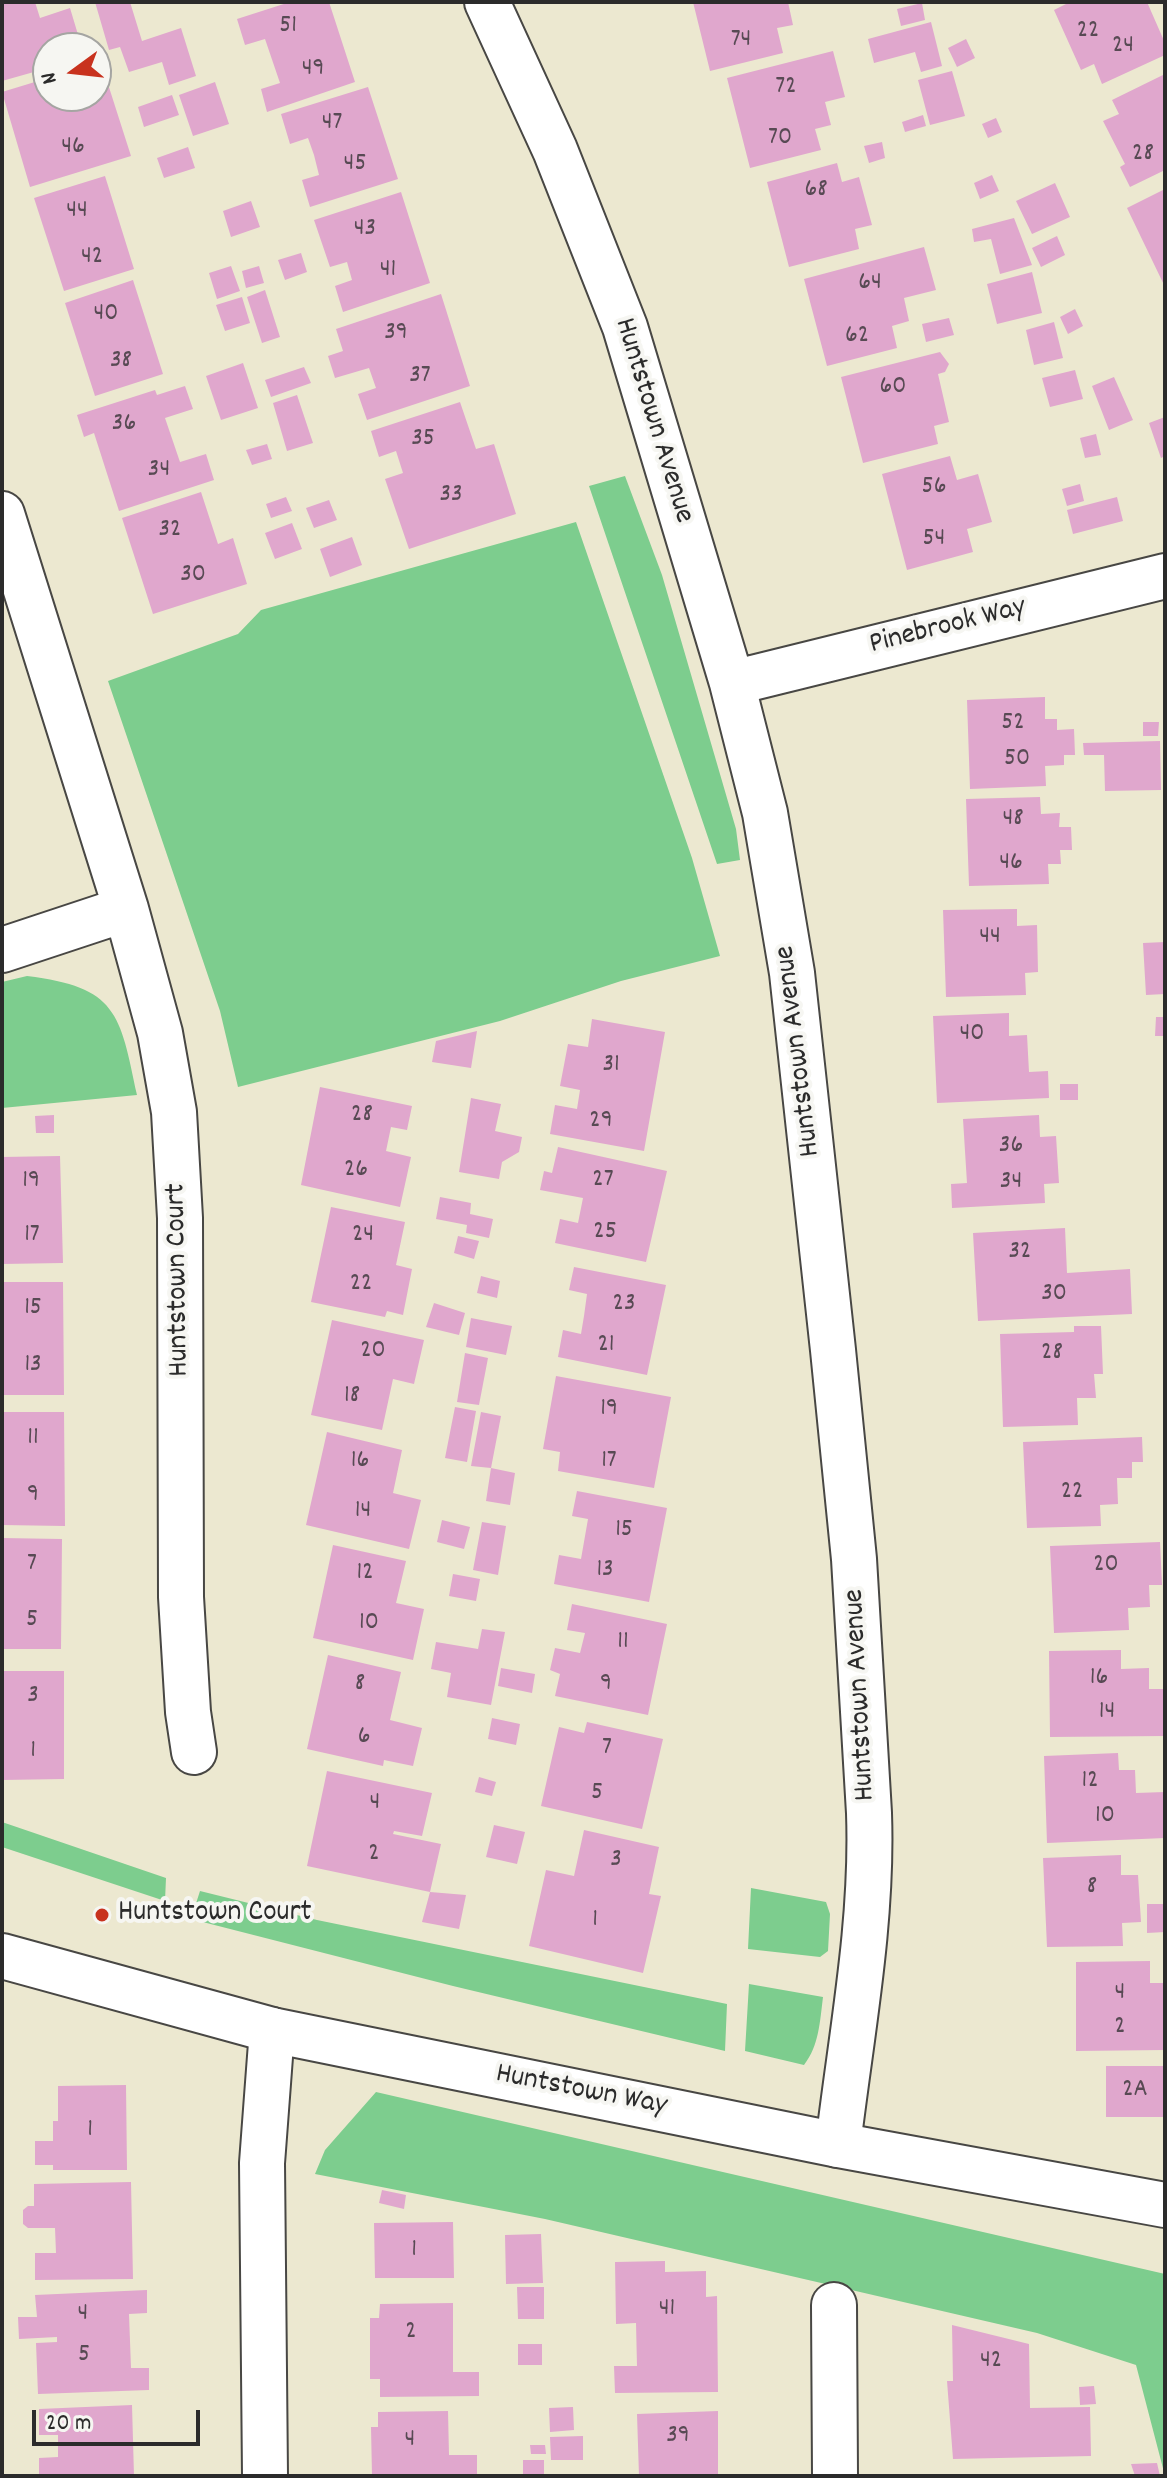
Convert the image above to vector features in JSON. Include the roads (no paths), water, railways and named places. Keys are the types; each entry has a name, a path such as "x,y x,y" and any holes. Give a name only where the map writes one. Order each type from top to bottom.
{"street":[{"name":"Huntstown Avenue","path":"487,2 555,150 625,327 732,683 765,813 784,914 854,1559 870,1846 860,1969 838,2145"},
{"name":"Huntstown Court","path":"2,514 126,909 160,1033 174,1112 180,1218 181,1597 188,1712 194,1752"},
{"name":"Pinebrook Way","path":"732,683 1165,576"},
{"path":"2,950 126,909"},
{"name":"Huntstown Way","path":"2,1956 272,2030 838,2145 1165,2205"},
{"path":"265,2476 262,2163 272,2030"},
{"path":"834,2305 835,2476"}],"place":[{"name":"Huntstown Court","path":"102,1915"}]}
